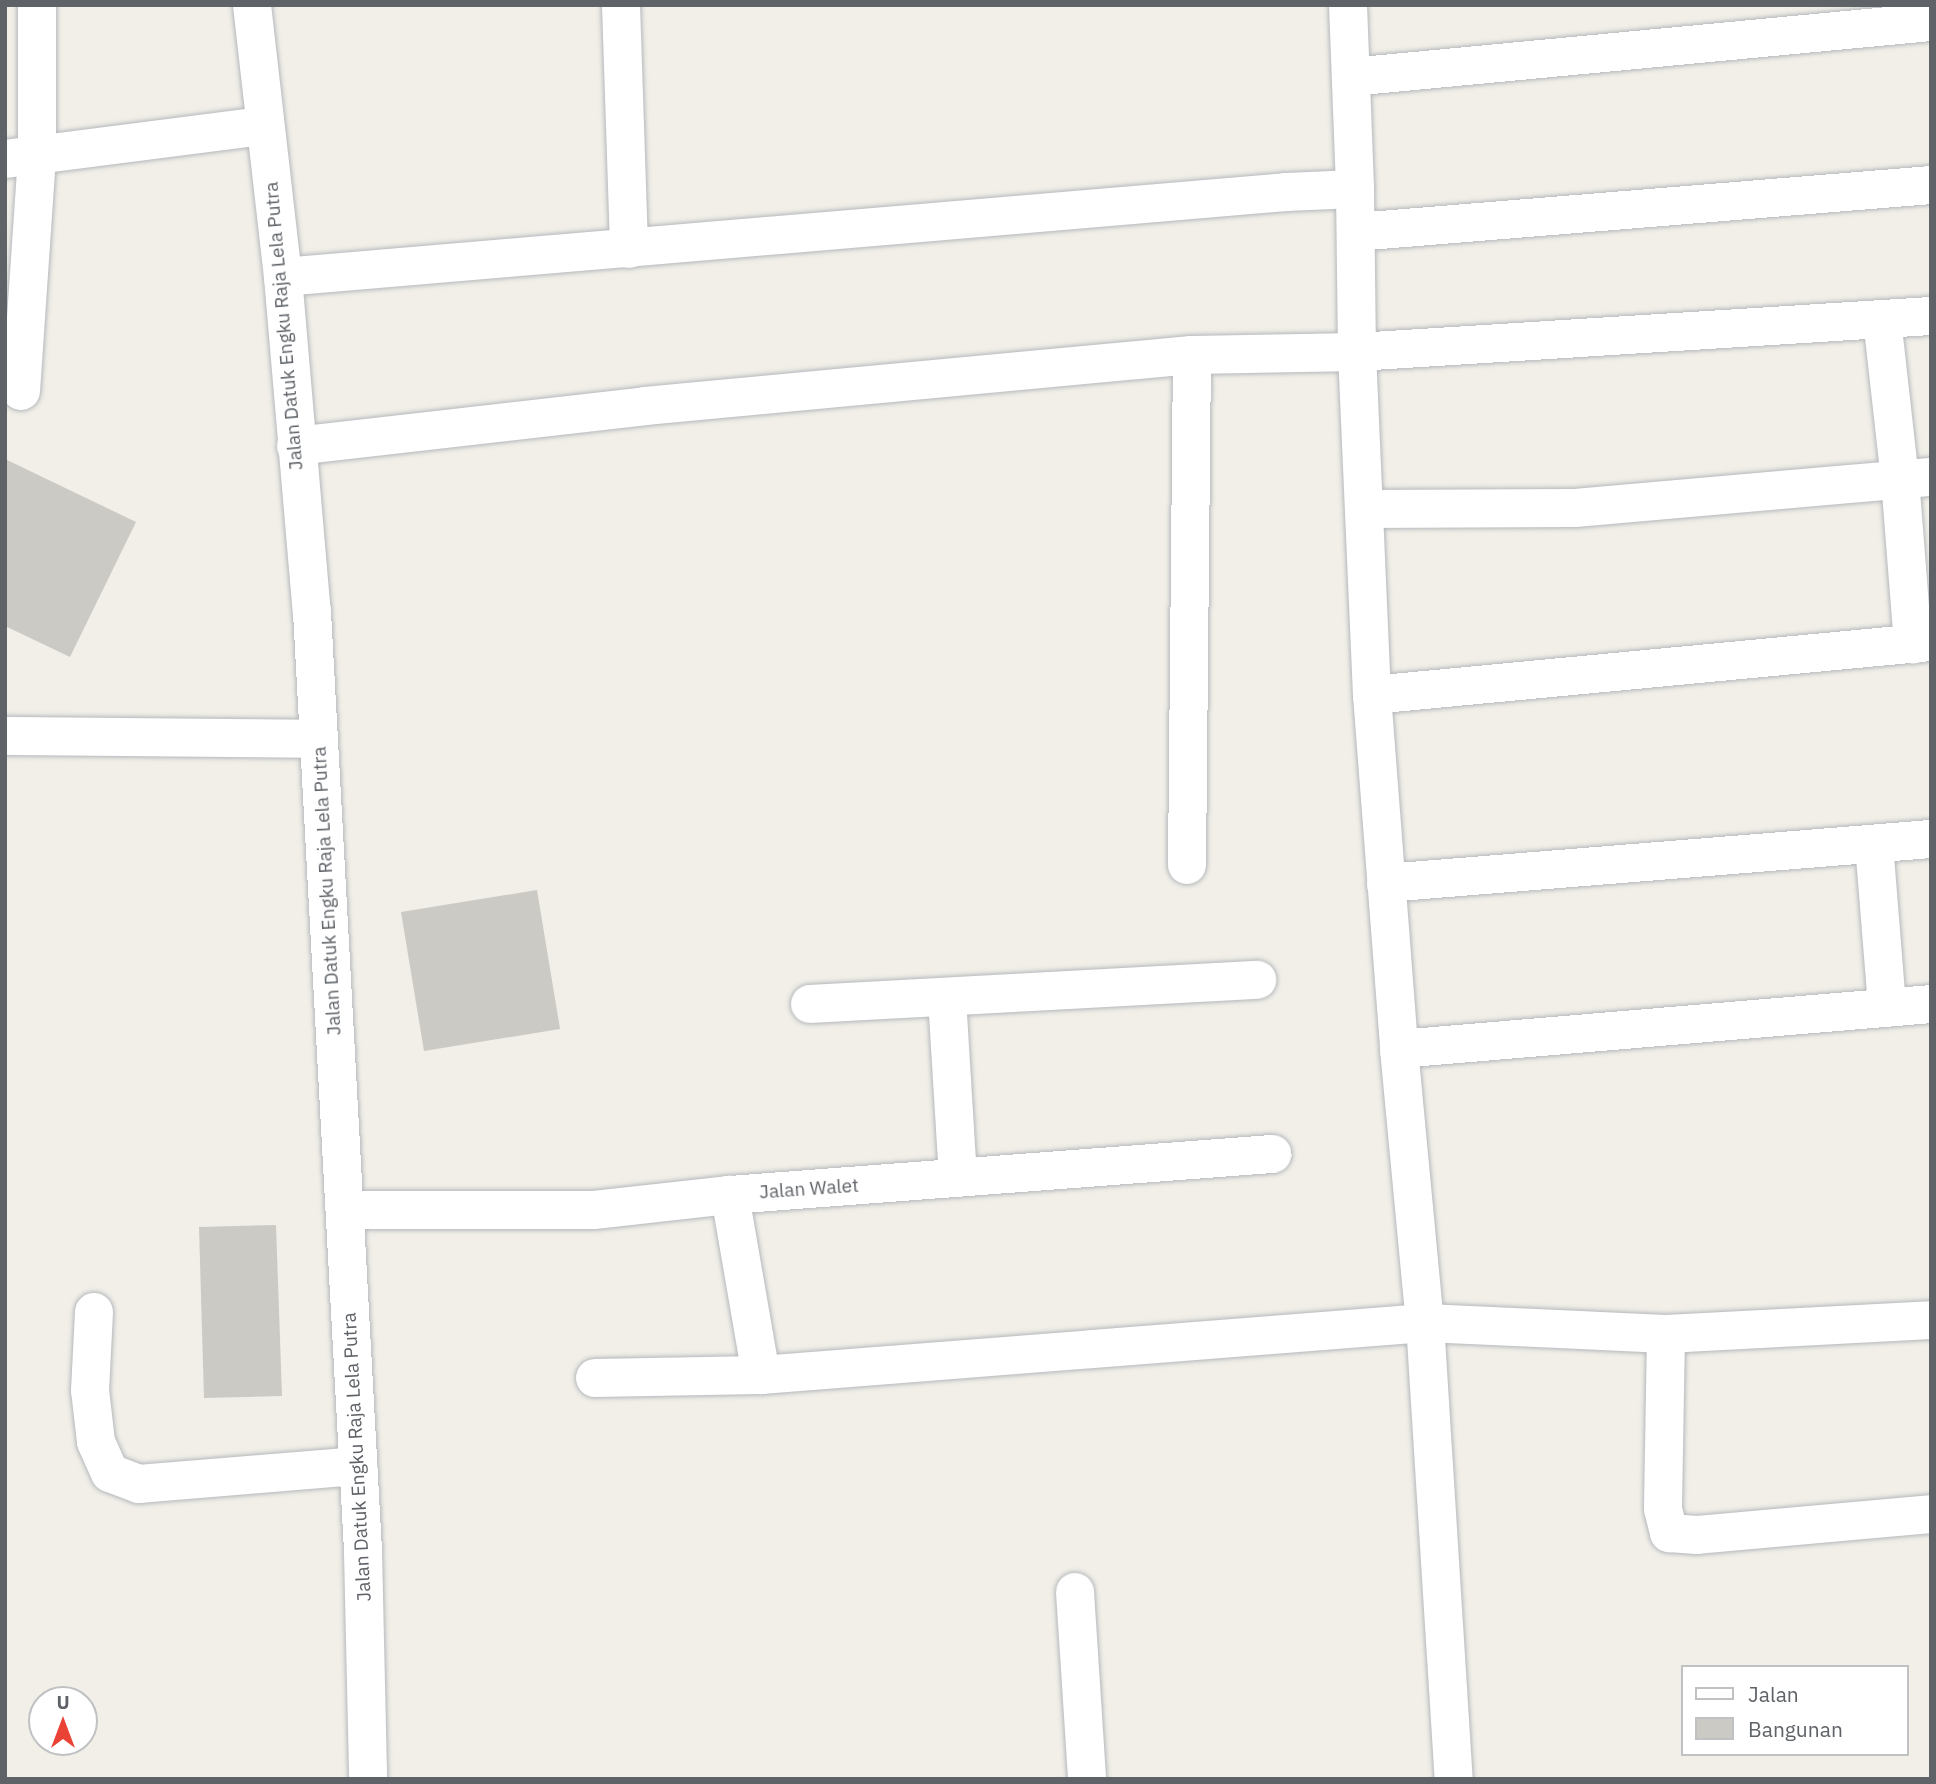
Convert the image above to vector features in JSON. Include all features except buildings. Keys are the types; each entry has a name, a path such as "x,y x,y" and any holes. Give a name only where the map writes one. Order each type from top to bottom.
{"street":[{"path":"21,391 21,158 37,5"},
{"name":"Jalan Datuk Engku Raja Lela Putra","path":"252,5 283,277 312,612 358,1466 368,1779"},
{"path":"621,5 629,249"},
{"path":"1348,5 1356,232 1356,352 1372,695 1399,1049 1425,1323 1454,1779"},
{"path":"1350,77 1931,22"},
{"path":"21,158 264,126"},
{"path":"1356,232 1931,185"},
{"path":"283,277 1286,192 1355,189"},
{"path":"296,446 659,405 1192,355 1356,352 1931,316"},
{"path":"1372,695 1922,643 1915,478 1882,319"},
{"path":"1187,864 1192,355"},
{"path":"1364,509 1575,508 1915,478"},
{"path":"5,736 319,739"},
{"path":"1386,883 1931,839"},
{"path":"1874,844 1887,1007"},
{"path":"810,1004 1257,980"},
{"path":"947,998 958,1178"},
{"path":"1399,1049 1931,1004"},
{"name":"Jalan Walet","path":"345,1210 594,1210 730,1195 1272,1154"},
{"path":"730,1195 761,1376"},
{"path":"94,1312 90,1390 96,1442 110,1473 139,1484 358,1466"},
{"path":"594,1378 761,1376 1425,1323 1666,1334 1931,1320"},
{"path":"1666,1334 1663,1509 1669,1533 1697,1535 1931,1514"},
{"path":"1075,1592 1087,1779"}]}
